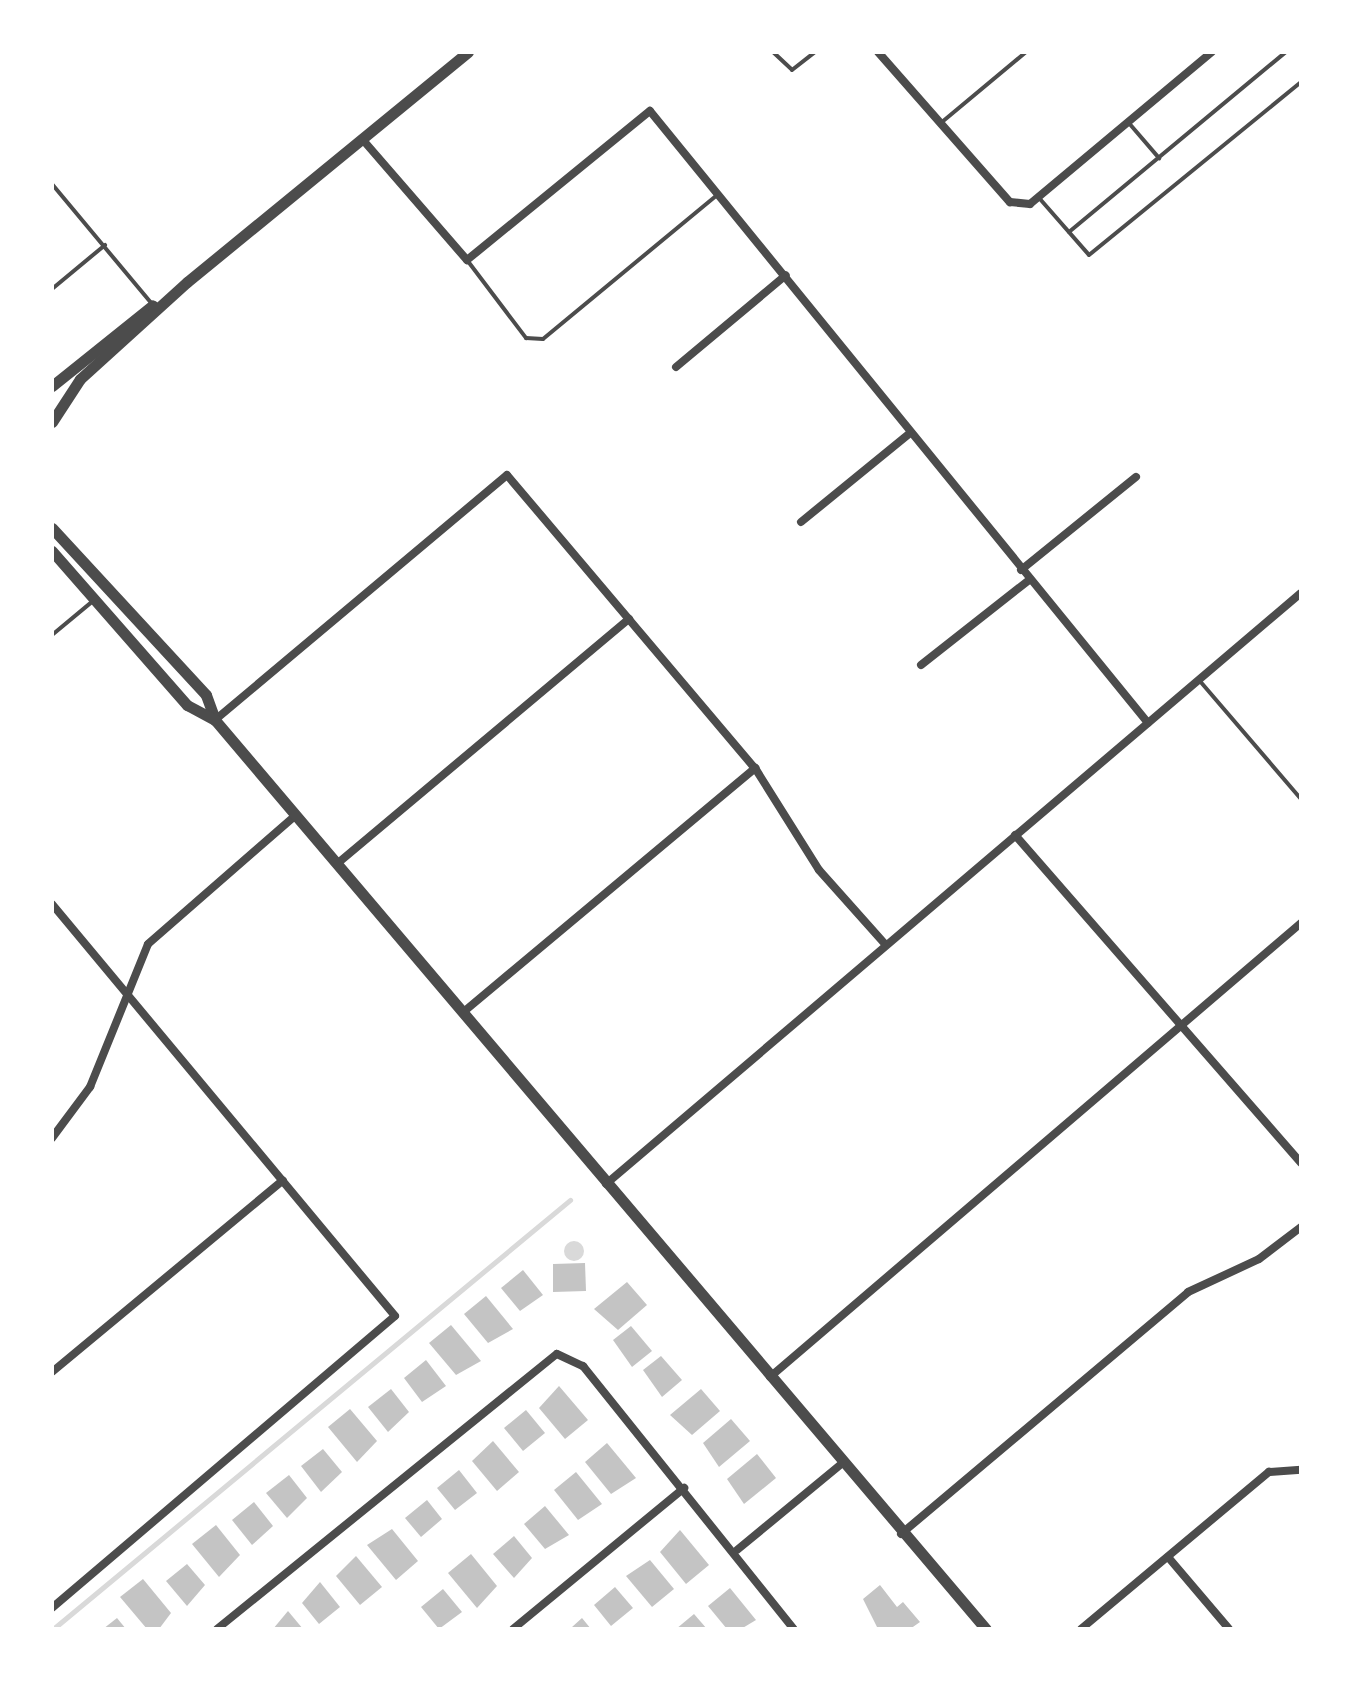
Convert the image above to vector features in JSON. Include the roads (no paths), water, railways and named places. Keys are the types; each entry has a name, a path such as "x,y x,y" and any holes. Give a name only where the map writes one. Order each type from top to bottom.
{"street":[{"path":"52,422 80,379 187,282 468,52"},
{"path":"878,52 1010,202 1030,204 1212,52"},
{"path":"363,140 467,260 650,111 849,348 909,434 1148,723"},
{"path":"676,367 786,275"},
{"path":"52,386 153,305 187,282"},
{"path":"801,522 909,434"},
{"path":"215,720 507,475 755,768 819,870 885,944"},
{"path":"1021,570 1136,477"},
{"path":"52,528 206,695 215,720 467,1009 606,1184 840,1465 986,1629"},
{"path":"52,551 187,705 215,720"},
{"path":"921,665 1029,580"},
{"path":"606,1184 1301,593"},
{"path":"338,863 629,619"},
{"path":"467,1009 755,768"},
{"path":"52,1138 90,1087 126,990 148,944 296,815"},
{"path":"1015,835 1301,1163"},
{"path":"52,1608 395,1316 126,990 54,911"},
{"path":"768,1379 1178,1025 1301,923"},
{"path":"52,1372 283,1180"},
{"path":"900,1535 1188,1292 1259,1259 1301,1227"},
{"path":"217,1629 557,1354 583,1366 737,1550 794,1629"},
{"path":"737,1550 840,1465"},
{"path":"1081,1629 1269,1472 1301,1470"},
{"path":"513,1629 684,1488"},
{"path":"1168,1557 1229,1629"}],"lane":[{"path":"773,52 792,70 815,52"},
{"path":"941,123 1026,52"},
{"path":"1069,232 1286,52"},
{"path":"1038,197 1089,255 1301,82"},
{"path":"1128,122 1159,158"},
{"path":"52,184 153,305"},
{"path":"467,260 526,338 543,339 718,194"},
{"path":"52,289 105,245"},
{"path":"52,635 96,598"},
{"path":"1199,680 1301,799"}],"waterway":[{"path":"53,1629 570,1200"}]}
